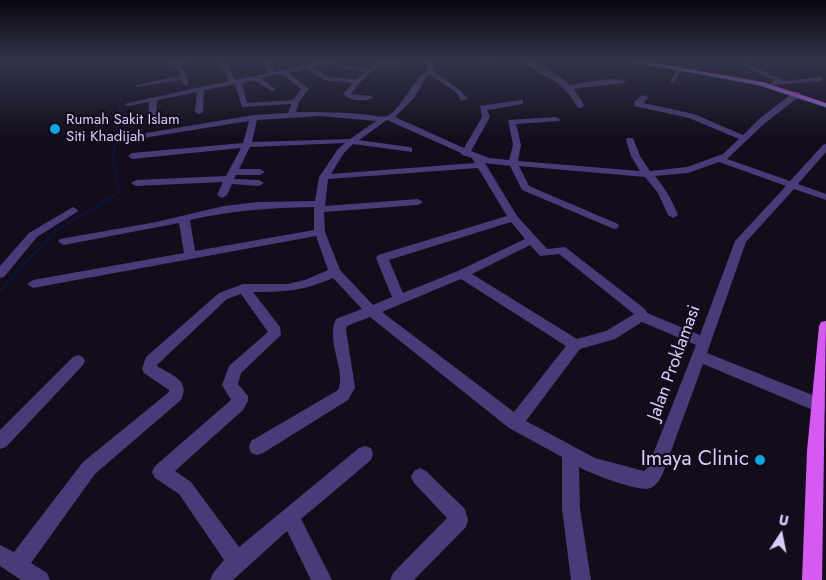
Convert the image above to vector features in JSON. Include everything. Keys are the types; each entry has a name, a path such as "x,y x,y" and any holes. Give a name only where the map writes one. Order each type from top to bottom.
{"main road":[{"path":"773,87 826,105"},
{"path":"788,87 824,98"},
{"path":"812,99 824,98"},
{"path":"812,580 815,451 826,326"}],"street":[{"path":"187,87 188,92"},
{"path":"128,104 213,87"},
{"path":"237,87 244,103 295,102"},
{"path":"291,116 295,102 305,89 303,87"},
{"path":"354,87 347,96 369,98"},
{"path":"40,580 9,560 88,468 176,395 178,387 149,369 151,361 224,296 243,288 288,288 308,284 335,272 320,232 320,207 324,177 342,151 352,141 385,119 411,96 417,87"},
{"path":"452,87 464,99"},
{"path":"570,87 577,96 581,106"},
{"path":"199,112 200,90"},
{"path":"137,137 254,117 344,114 385,119 474,158 487,161 647,174 688,170 726,156 762,120 797,94"},
{"path":"645,97 636,104 691,116 743,138"},
{"path":"152,122 153,99"},
{"path":"520,102 483,108 486,117 474,158 513,218 532,240 544,252 561,250 640,312 641,316 702,349 819,405"},
{"path":"222,195 247,145 254,117"},
{"path":"556,119 511,122 518,145 513,163 525,188 614,226"},
{"path":"132,156 247,145 342,140 409,150"},
{"path":"630,140 633,154 663,194 673,214"},
{"name":"Jalan Proklamasi","path":"335,272 370,310 515,423 592,465 637,479 647,480 654,473 702,349 740,241 826,146"},
{"path":"324,177 474,158"},
{"path":"720,159 826,197"},
{"path":"136,183 230,178 260,172"},
{"path":"230,178 260,183"},
{"path":"64,241 224,209 257,205 320,207 418,202"},
{"path":"0,274 33,236 73,210"},
{"path":"184,218 190,254"},
{"path":"399,299 382,258 513,218"},
{"path":"33,284 190,254 320,232"},
{"path":"257,448 343,394 347,388 347,381 339,327 344,321 462,274 532,240"},
{"path":"462,274 575,345"},
{"path":"238,562 185,488 160,472 237,405 240,401 240,396 234,392 230,385 234,370 274,335 275,331 243,288"},
{"path":"515,423 575,345 610,335 641,316"},
{"path":"0,442 78,361"},
{"path":"570,453 571,509 581,580"},
{"path":"220,580 290,516 365,454"},
{"path":"400,580 460,520 420,477"},
{"path":"290,516 322,580"}],"waterway":[{"path":"117,121 124,87"},
{"path":"109,199 119,193 113,158 118,120"},
{"path":"0,291 56,230 111,198"}],"tram line":[{"path":"765,87 826,107"}],"place":[{"name":"Rumah Sakit Islam Siti Khadijah","path":"55,129"},
{"name":"Imaya Clinic","path":"760,460"}]}
